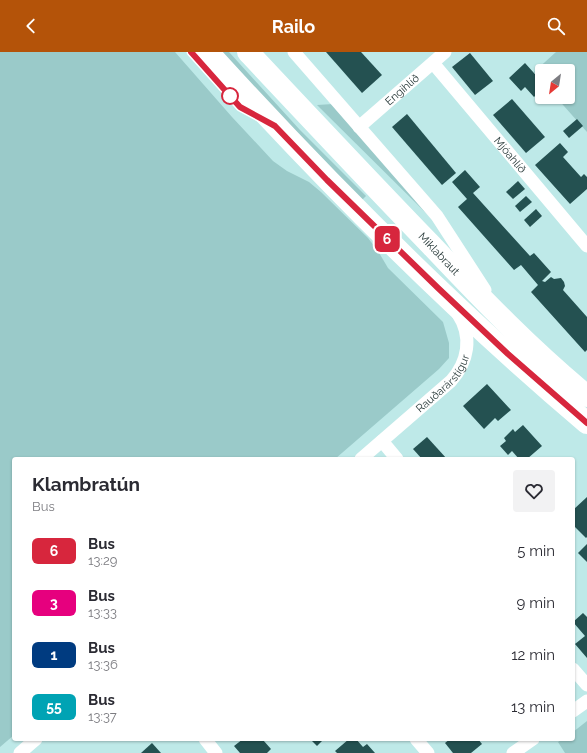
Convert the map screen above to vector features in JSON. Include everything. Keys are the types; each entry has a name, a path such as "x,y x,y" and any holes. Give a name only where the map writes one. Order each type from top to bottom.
{"highway":[{"path":"208,52 275,126 327,180 438,288 526,370 587,423"},
{"name":"Miklabraut","path":"248,52 508,326 554,369 587,396"}],"street":[{"path":"294,52 437,216 508,326"},
{"name":"Engihlíð","path":"359,127 445,52"},
{"name":"Mjóahlíð","path":"433,63 587,246"},
{"name":"Rauðarárstígur","path":"363,457 451,381 462,367 467,350 466,335 462,320 438,288"},
{"path":"382,441 395,457"},
{"path":"575,671 587,686"},
{"path":"575,710 587,701"},
{"path":"20,753 34,741"},
{"path":"207,741 216,753"},
{"path":"418,741 428,753"},
{"path":"513,753 530,741"}],"lane":[{"path":"191,52 240,107 275,126"}],"shaded area":[{"path":"0,52 175,52 273,161 287,171 309,182 368,238 388,268 443,322 449,343 449,358 439,369 337,457 12,457 12,737 0,747"},
{"path":"220,52 229,52 300,130 366,196 362,200"},
{"path":"556,52 587,52 587,132 562,104 575,104 575,64 543,64"},
{"path":"333,104 431,218 317,105"},
{"path":"587,721 587,753 565,753 558,742 575,741 575,730"}],"building":[{"path":"326,52 361,52 382,75 362,93"},
{"path":"470,53 493,81 475,95 452,67"},
{"path":"525,63 535,74 535,96 534,97 525,87 521,91 509,78"},
{"path":"512,99 545,137 526,153 493,115"},
{"path":"407,114 456,173 442,185 392,127"},
{"path":"577,119 583,126 569,138 563,131"},
{"path":"560,143 568,152 563,157 581,177 584,174 587,177 587,189 570,204 535,165"},
{"path":"465,170 480,187 473,193 530,256 534,253 551,272 542,281 545,282 551,277 554,279 561,278 564,282 565,286 563,290 587,317 587,350 585,352 531,292 538,285 521,265 514,270 458,207 467,199 452,182"},
{"path":"518,181 525,189 513,199 506,192"},
{"path":"526,196 532,202 520,212 515,206"},
{"path":"536,209 542,216 530,227 524,220"},
{"path":"487,384 511,410 498,421 495,418 484,429 463,406"},
{"path":"523,425 542,446 529,457 517,457 512,451 508,455 500,446 506,441 504,438 513,429 515,432"},
{"path":"427,437 445,457 420,457 413,449"},
{"path":"587,497 586,538 575,527 575,508"},
{"path":"587,544 587,562 578,553"},
{"path":"583,613 587,617 587,658 575,644 585,636 575,624 575,620"},
{"path":"240,741 264,741 271,749 267,753 240,753 234,746"},
{"path":"312,741 322,741 317,746"},
{"path":"347,741 358,741 363,747 367,744 375,753 337,753 335,751"},
{"path":"448,741 480,741 482,744 471,753 453,753 445,743"},
{"path":"152,743 161,753 141,753"}],"bus line":[{"name":"6","path":"191,52 240,107 275,126 327,180 438,288 508,354 587,423"}]}
